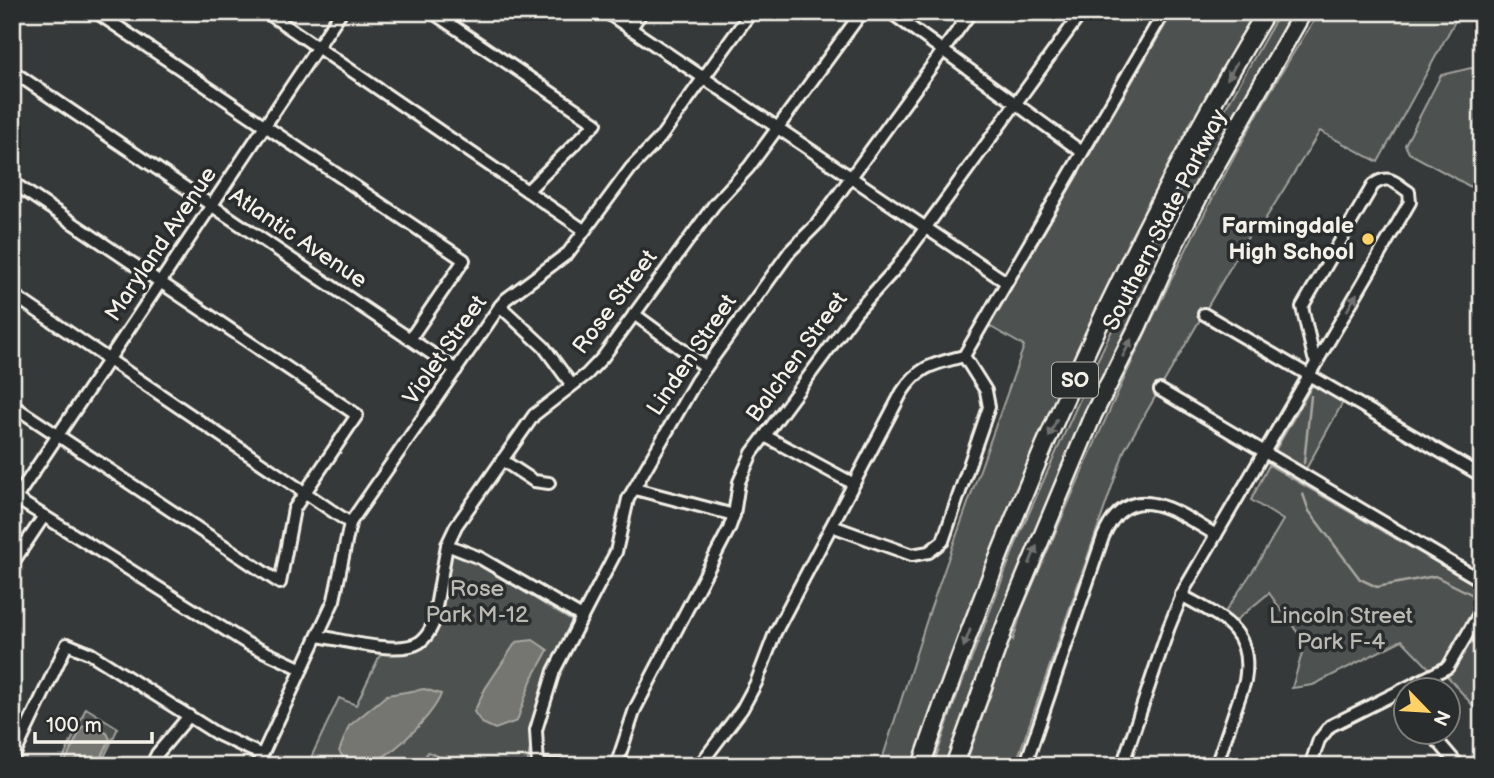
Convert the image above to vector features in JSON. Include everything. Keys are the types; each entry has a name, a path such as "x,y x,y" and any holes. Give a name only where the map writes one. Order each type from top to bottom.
{"highway":[{"name":"Southern State Parkway","path":"921,766 975,615 1076,377 1156,212 1266,12"},
{"name":"Southern State Parkway","path":"954,766 1013,606 1093,415 1137,328 1175,243 1303,12"},
{"path":"1273,63 1311,12"}],"street":[{"path":"96,12 464,260 410,339"},
{"path":"266,12 584,230"},
{"name":"Maryland Avenue","path":"14,497 58,436 341,12"},
{"path":"432,12 596,123 527,191"},
{"path":"606,12 1006,282"},
{"path":"630,29 642,12"},
{"name":"Violet Street","path":"257,766 334,600 350,523 500,306 568,253 631,169 660,138 751,12"},
{"name":"Rose Street","path":"318,636 396,648 409,647 420,642 433,624 447,545 456,526 502,460 534,415 587,374 603,357 714,205 749,167 862,12"},
{"path":"890,12 1082,152"},
{"name":"Linden Street","path":"538,766 536,730 554,671 616,552 628,499 647,465 706,367 790,251 817,224 971,12"},
{"name":"Balchen Street","path":"616,766 635,709 734,515 743,471 765,436 856,312 897,267 1082,12"},
{"path":"699,766 742,709 756,683 775,634 912,378 929,365 964,356 1164,12"},
{"name":"Atlantic Avenue","path":"12,71 456,370"},
{"path":"1122,766 1181,595 1310,376 1410,202 1409,192 1388,178 1373,185 1302,307 1314,358 1318,362"},
{"path":"12,182 357,415 294,509 281,583 12,405"},
{"path":"12,294 350,523"},
{"path":"500,306 544,347 571,384"},
{"path":"1204,313 1482,476"},
{"path":"634,314 706,367"},
{"path":"832,526 912,555 929,552 943,541 989,407 986,391 964,356"},
{"path":"1160,390 1482,581"},
{"path":"765,436 854,484"},
{"path":"502,460 534,481 549,483"},
{"path":"635,489 734,515"},
{"path":"14,497 248,644 302,669"},
{"path":"1025,766 1109,523 1120,511 1132,505 1150,502 1162,505 1216,535"},
{"path":"12,564 44,516"},
{"path":"447,545 480,558 582,617"},
{"path":"1181,595 1231,625 1240,636 1247,652 1245,681 1216,766"},
{"path":"1434,676 1448,667 1482,609"},
{"path":"12,760 67,645 91,654 216,734 262,755"},
{"path":"1310,766 1319,740 1330,726 1392,701"},
{"path":"151,766 157,754 189,716"},
{"path":"1441,746 1459,766"},
{"path":"538,766 590,766"}],"green space":[{"path":"1173,12 1256,12 1176,154 1095,320 1000,541 913,766 880,766 930,610 1024,346 989,326"},
{"path":"1280,12 1299,12 1161,262 950,766 933,766 1021,531 1096,363 1190,171"},
{"path":"1320,12 1460,12 1378,162 1320,131 1261,226 1256,223 1125,449 1015,766 965,766 1022,610 1135,355 1235,156 1275,83"},
{"path":"1471,68 1482,73 1480,192 1409,153 1405,145 1441,75"},
{"path":"1316,385 1343,402 1306,469 1275,451 1312,386"},
{"name":"Lincoln Street Park F-4","path":"1269,465 1482,589 1482,600 1446,661 1430,669 1402,640 1313,685 1292,688 1305,643 1269,593 1234,622 1223,615 1283,520 1251,500"},
{"name":"Rose Park M-12","path":"450,553 472,560 575,623 539,696 527,766 461,766 428,752 419,766 307,766 339,698 356,705 381,653 409,653 431,638 442,611"},
{"path":"1482,622 1482,716 1462,693 1462,676 1449,676"},
{"path":"86,708 118,728 100,766 60,766"}],"shaded area":[{"path":"533,640 548,650 531,681 517,721 495,729 482,723 474,712 485,689 516,642"},
{"path":"424,689 441,694 416,730 388,754 373,762 360,766 346,762 339,751 349,726 387,695"},
{"path":"87,725 107,733 110,739 97,766 63,766 82,727"}],"waterway":[{"path":"1304,463 1311,396"},
{"path":"1303,494 1309,511 1360,579 1377,587 1435,576 1475,596"}],"place":[{"name":"Farmingdale High School","path":"1368,239"}]}
